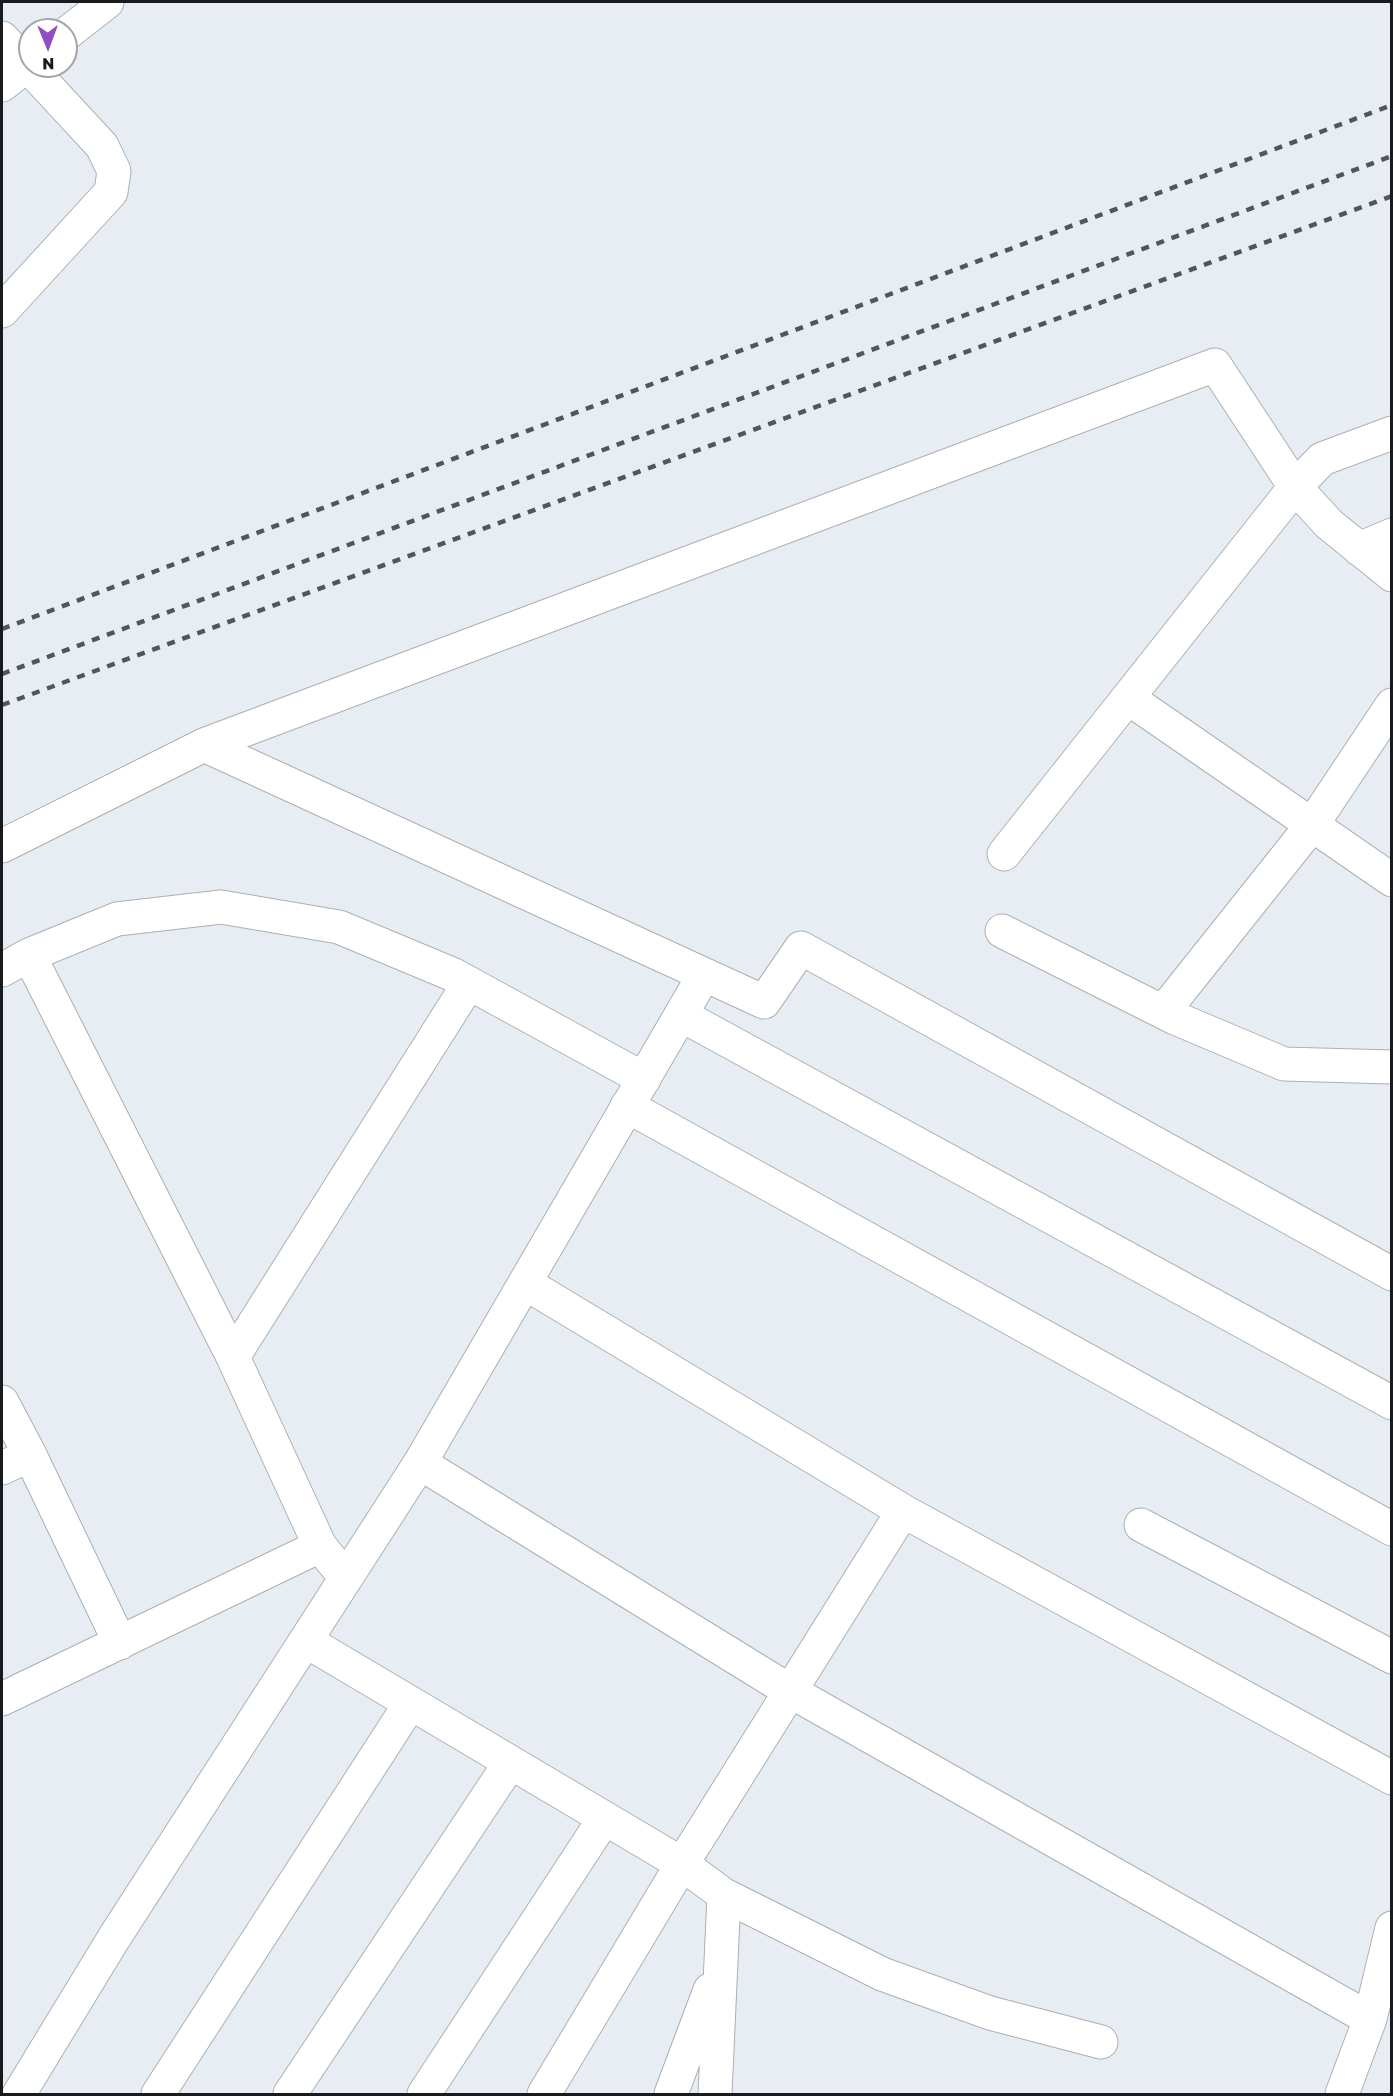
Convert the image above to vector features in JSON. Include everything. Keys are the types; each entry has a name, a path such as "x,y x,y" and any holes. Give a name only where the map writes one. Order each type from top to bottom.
{"street":[{"path":"78,25 107,2"},
{"path":"2,38 18,54"},
{"path":"2,86 18,72"},
{"path":"2,311 111,192 114,171 102,146 41,78"},
{"path":"2,846 204,746 1215,365 1295,488 1329,524 1392,575"},
{"path":"1004,854 1295,488 1322,459 1392,433"},
{"path":"1359,549 1392,535"},
{"path":"1128,698 1392,880"},
{"path":"1163,1012 1312,825 1392,705"},
{"path":"204,746 764,1002 801,948 1392,1274"},
{"path":"346,1578 320,1546 234,1357 15,963 117,919 221,907 339,927 454,975 644,1079"},
{"path":"1002,931 1163,1012 1284,1064 1392,1067"},
{"path":"19,2094 114,1938 420,1463 704,975"},
{"path":"234,1357 469,983"},
{"path":"681,1015 1392,1403"},
{"path":"627,1106 1392,1529"},
{"path":"525,1283 903,1511 1392,1778"},
{"path":"2,1402 16,1462 120,1643"},
{"path":"420,1463 790,1691 1370,2019"},
{"path":"544,2094 682,1864 903,1511"},
{"path":"1141,1525 1392,1657"},
{"path":"2,1699 320,1546"},
{"path":"306,1641 682,1864 724,1895 882,1974 990,2013 1101,2042"},
{"path":"158,2094 410,1704"},
{"path":"290,2094 510,1763"},
{"path":"424,2094 604,1819"},
{"path":"715,2094 724,1895"},
{"path":"1342,2094 1370,2019 1392,1928"},
{"path":"671,2094 721,1960"}],"railway":[{"path":"2,629 1392,105"},
{"path":"2,674 1392,156"},
{"path":"2,705 1392,196"}]}
